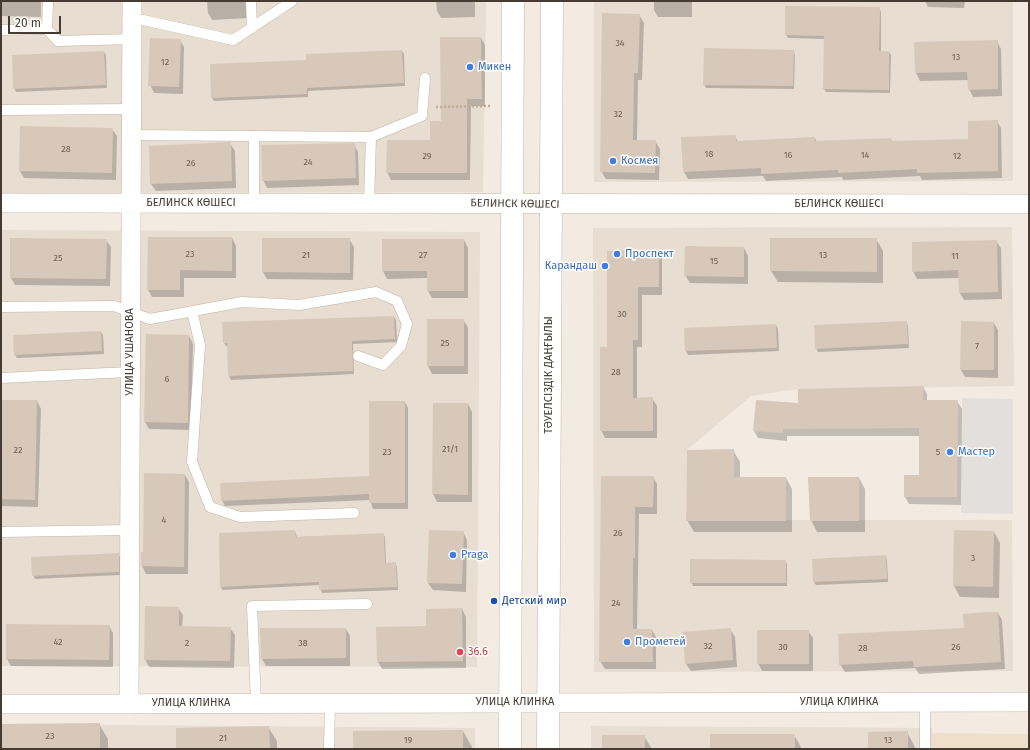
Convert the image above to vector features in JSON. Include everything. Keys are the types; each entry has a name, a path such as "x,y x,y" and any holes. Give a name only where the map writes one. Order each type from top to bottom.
{"street":[{"name":"УЛИЦА УШАНОВА","path":"129,704 132,1"},
{"path":"510,749 512,1"},
{"name":"ТӘУЕЛСІЗДІК ДАҢҒЫЛЫ","path":"548,749 547,703 552,1"},
{"name":"БЕЛИНСК КӨШЕСІ","path":"1,203 369,203 550,205 1029,204"},
{"name":"УЛИЦА КЛИНКА","path":"1,704 1029,702"}],"lane":[{"path":"47,29 48,1"},
{"path":"251,1 252,28"},
{"path":"1,30 47,29 58,40 132,30 143,20 233,40 292,1"},
{"path":"131,135 371,137 422,116 425,78"},
{"path":"1,110 131,109"},
{"path":"254,136 254,203"},
{"path":"369,203 371,137"},
{"path":"1,307 114,306 150,319 242,302 299,305 376,292 397,301 407,324 401,346 383,365 358,356"},
{"path":"192,311 200,345 192,462 210,507 240,517 354,514"},
{"path":"1,378 130,372"},
{"path":"1,532 130,530"},
{"path":"256,703 252,606 367,604"},
{"path":"925,702 925,749"},
{"path":"329,749 330,703"}],"path":[{"path":"423,107 490,106"}],"shaded area":[{"path":"1,1 486,1 483,192 1,193"},
{"path":"594,1 1013,1 1013,181 594,182"},
{"path":"1012,227 1014,386 798,389 751,396 687,450 686,520 1012,520 1013,671 594,672 593,228"},
{"path":"1,230 480,232 477,667 1,666"},
{"path":"962,398 1013,399 1013,514 961,513"},
{"path":"1,724 475,728 475,749 1,749"},
{"path":"591,726 932,728 933,749 591,749"},
{"path":"932,733 1029,734 1029,749 933,749"}],"building":[{"path":"785,6 880,7 879,51 889,51 889,90 823,89 824,36 785,35"},
{"path":"602,13 640,14 638,73 634,73 633,140 656,140 655,173 600,172"},
{"path":"440,37 481,37 482,99 467,99 467,173 386,173 387,140 430,140 430,121 441,121"},
{"path":"150,38 181,39 179,87 148,86"},
{"path":"998,40 998,89 968,90 967,72 915,73 914,42"},
{"path":"704,48 794,50 793,86 703,85"},
{"path":"402,50 404,83 307,88 307,94 211,98 210,64 306,60 306,54"},
{"path":"104,51 106,85 13,89 12,55"},
{"path":"998,120 998,171 917,173 917,169 838,173 838,170 761,174 761,168 683,172 681,137 736,135 736,141 815,137 815,141 891,138 891,141 968,139 968,121"},
{"path":"20,126 113,128 112,173 19,171"},
{"path":"231,142 232,181 150,184 149,146"},
{"path":"355,143 356,178 262,181 261,145"},
{"path":"148,237 232,237 232,271 180,270 180,290 147,290"},
{"path":"10,238 107,239 106,279 10,278"},
{"path":"262,238 350,238 350,273 262,272"},
{"path":"770,238 877,238 877,272 770,271"},
{"path":"382,239 464,239 464,291 427,291 427,271 382,271"},
{"path":"997,240 998,292 959,293 958,270 912,272 912,242"},
{"path":"685,246 744,247 744,277 684,276"},
{"path":"607,251 659,251 659,287 638,287 638,340 633,340 633,398 653,397 653,431 600,431 600,347 607,347"},
{"path":"394,316 395,339 352,341 353,371 228,376 227,343 223,343 222,322"},
{"path":"427,319 464,319 464,366 427,366"},
{"path":"907,321 908,344 815,349 814,325"},
{"path":"961,321 994,322 994,370 960,370"},
{"path":"776,324 777,348 685,351 684,328"},
{"path":"101,331 102,351 14,355 13,335"},
{"path":"146,334 189,335 188,423 144,422"},
{"path":"924,386 923,400 958,400 957,497 904,497 904,475 919,475 919,428 783,429 783,433 753,431 756,400 798,403 798,389"},
{"path":"1,400 37,400 35,500 1,499"},
{"path":"369,401 405,401 405,503 369,503 369,494 221,501 220,483 369,476"},
{"path":"433,403 468,403 468,495 432,494"},
{"path":"734,449 734,477 786,477 786,521 686,521 687,450"},
{"path":"144,473 185,474 184,567 141,566 141,552 143,552"},
{"path":"601,476 654,476 653,507 635,507 635,558 633,558 633,629 652,629 653,662 599,662"},
{"path":"808,477 859,477 859,521 810,521"},
{"path":"295,530 296,537 384,533 385,563 396,562 397,587 319,590 319,582 220,587 219,533"},
{"path":"429,530 464,531 462,584 427,583"},
{"path":"954,530 994,531 993,587 953,586"},
{"path":"119,553 119,572 32,576 31,557"},
{"path":"886,555 887,579 813,582 812,559"},
{"path":"690,559 786,560 786,583 690,583"},
{"path":"145,606 179,607 179,626 231,627 230,661 144,660"},
{"path":"462,608 463,661 377,662 376,627 426,626 426,609"},
{"path":"998,612 1001,662 914,667 913,661 839,665 838,634 964,628 963,614"},
{"path":"6,624 110,625 109,660 6,659"},
{"path":"260,628 346,628 346,658 261,659"},
{"path":"731,628 733,660 685,664 683,632"},
{"path":"757,630 809,630 809,664 757,664"},
{"path":"100,723 100,749 1,749 1,724"},
{"path":"269,726 270,749 176,749 176,728"},
{"path":"463,730 463,749 353,749 353,731"},
{"path":"908,731 908,749 868,749 868,732"},
{"path":"710,734 795,734 795,749 710,749"},
{"path":"602,735 645,735 645,749 602,749"}],"place":[{"name":"Микен","path":"470,67"},
{"name":"Космея","path":"613,161"},
{"name":"Проспект","path":"617,254"},
{"name":"Карандаш","path":"605,266"},
{"name":"Мастер","path":"950,452"},
{"name":"Praga","path":"453,555"},
{"name":"Детский мир","path":"494,601"},
{"name":"Прометей","path":"627,642"},
{"name":"36.6","path":"460,652"}]}
